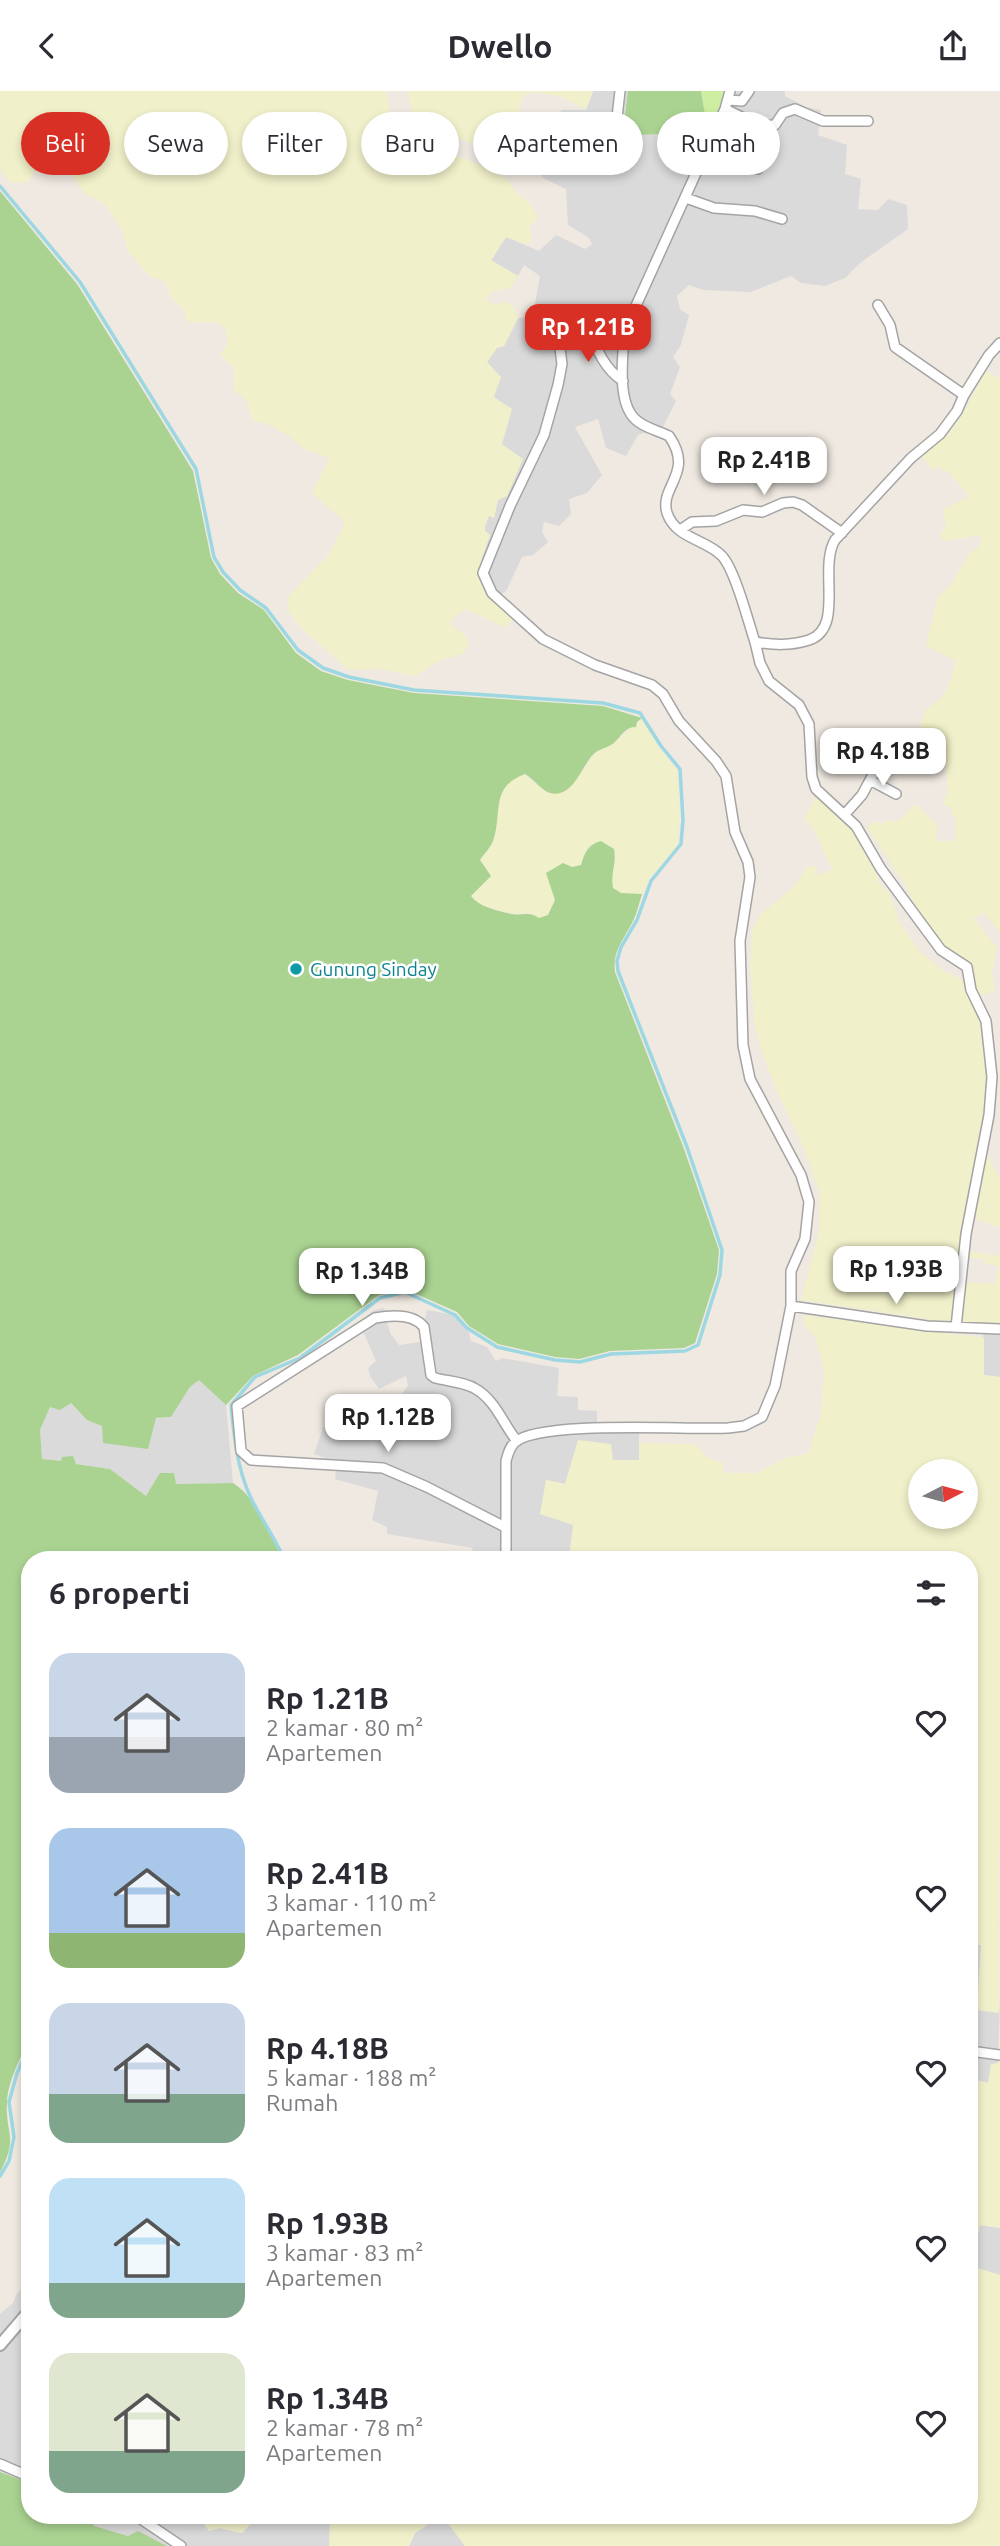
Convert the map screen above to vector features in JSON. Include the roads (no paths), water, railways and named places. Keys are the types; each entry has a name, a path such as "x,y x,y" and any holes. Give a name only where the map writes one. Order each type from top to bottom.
{"street":[{"path":"618,112 620,91"},
{"path":"728,100 742,101 749,91"},
{"path":"728,100 766,128 775,125 783,113 795,109 823,121 868,121"},
{"path":"506,1551 506,1461 508,1451 517,1441 554,1430 728,1428 755,1422 767,1411 772,1400 791,1306 791,1271 804,1239 809,1202 801,1175 750,1079 743,1045 740,941 750,877 748,862 733,824 726,776 716,761 679,721 663,694 652,685 595,665 543,639 492,593 483,573 510,506 544,435 562,365 559,341 569,326 625,323 636,311 695,175"},
{"path":"686,198 714,208 755,211 782,219"},
{"path":"878,305 890,325 895,347 964,395"},
{"path":"589,323 592,338 603,361 623,381"},
{"path":"625,323 623,381 626,406 634,418 669,436 675,444 679,470 666,508 668,516 680,530 722,556 741,598 760,663 769,681 799,705 809,725 812,777 816,789 845,814 919,923 941,950 967,967 971,990 986,1021 995,1063 989,1115 966,1234 956,1327"},
{"path":"755,642 787,646 815,638 824,631 828,616 830,552 835,540 911,458 940,434 1000,343"},
{"path":"680,530 692,521 716,521 743,510 762,512 783,503 793,502 802,505 842,533"},
{"path":"845,814 870,780 890,743"},
{"path":"870,780 896,794"},
{"path":"791,1306 927,1326 1000,1329"},
{"path":"505,1527 383,1468 251,1460 241,1451 237,1406 375,1318 402,1315 419,1321 424,1327 431,1374 435,1378 472,1386 482,1393 517,1441"},
{"path":"978,2052 1000,2055"},
{"path":"0,2345 21,2320"},
{"path":"0,2464 21,2473"},
{"path":"148,2524 181,2546"}],"waterway":[{"path":"0,186 80,282 196,469 214,557 223,572 240,590 266,608 298,650 323,668 349,677 414,690 603,703 640,713 680,769 683,820 681,844 651,881 637,920 621,947 617,961 618,971 687,1147 722,1250 720,1275 698,1345 685,1351 611,1354 580,1362 555,1360 497,1347 467,1328 455,1315 405,1292 380,1298 300,1358 255,1377 231,1405 242,1474 254,1504 280,1551"},
{"path":"0,2176 9,2161 14,2137 9,2102 21,2064"}],"place":[{"name":"Gunung Sinday","path":"296,969"}]}
